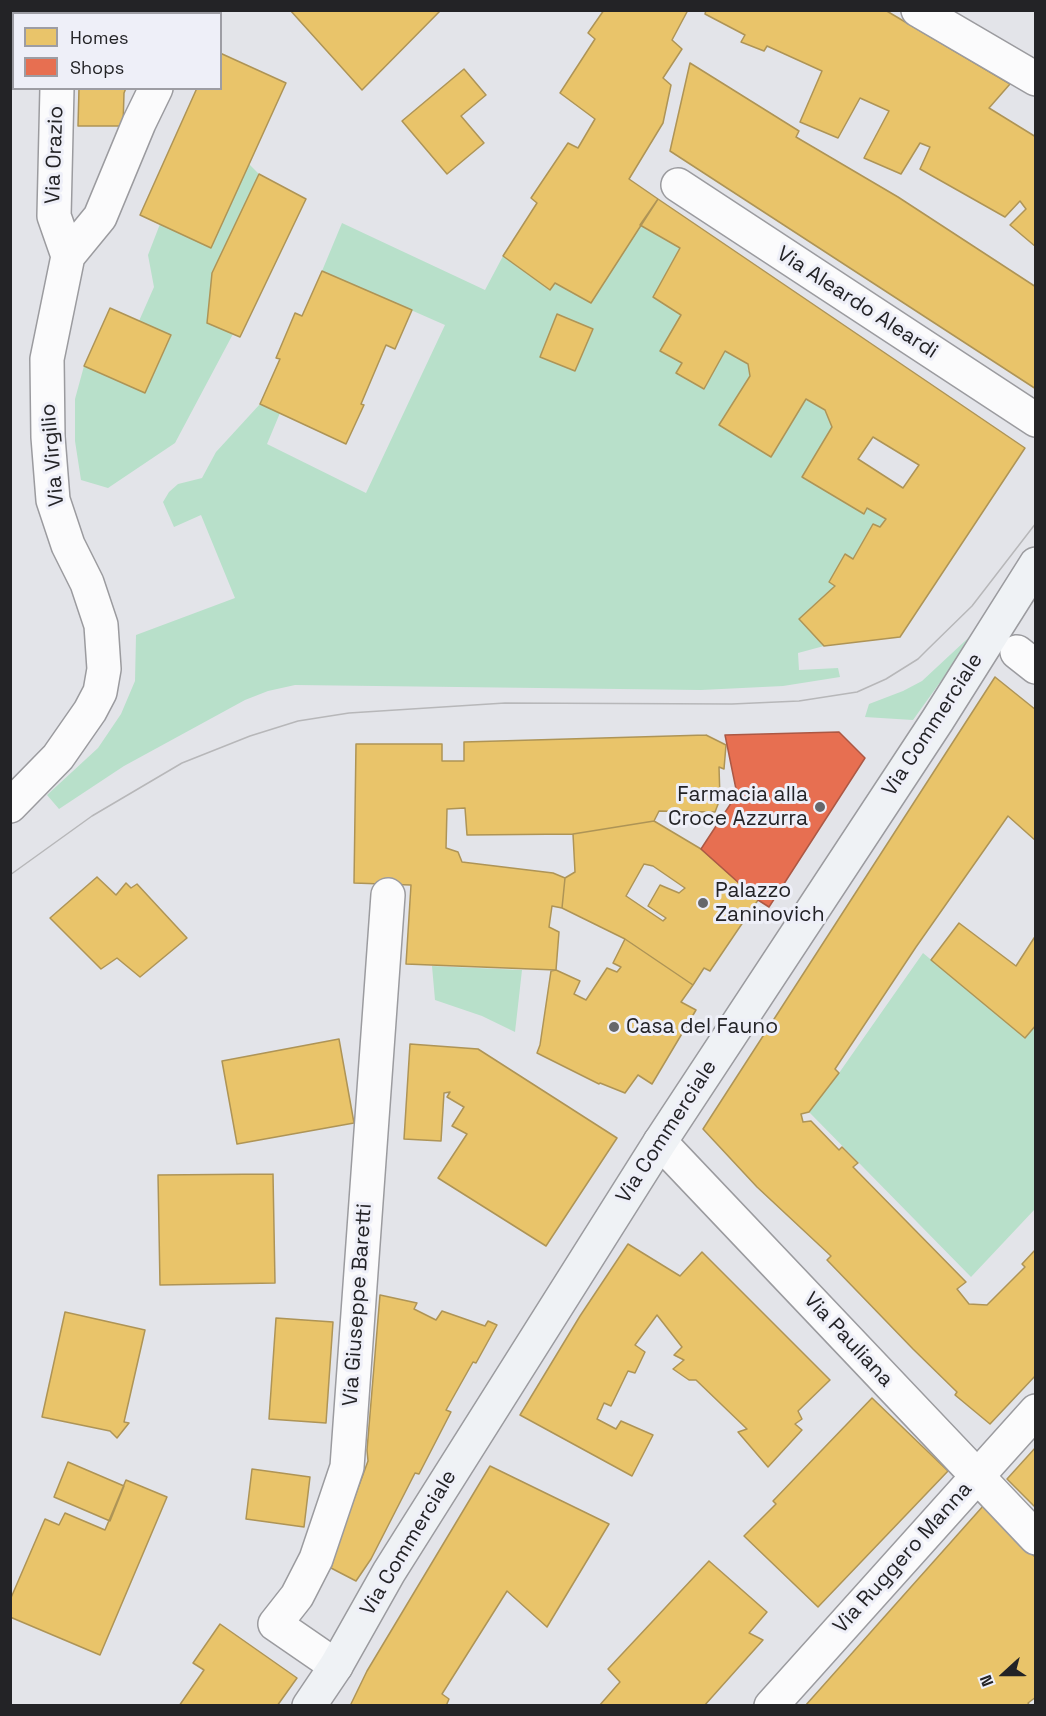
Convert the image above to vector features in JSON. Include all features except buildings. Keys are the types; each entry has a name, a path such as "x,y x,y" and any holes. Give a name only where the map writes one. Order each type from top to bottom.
{"main road":[{"name":"Via Commerciale","path":"309,1706 336,1666 389,1572 660,1142 937,721 1035,564"}],"street":[{"path":"918,10 1035,79"},
{"name":"Via Orazio","path":"57,90 54,216 68,256"},
{"name":"Via Virgilio","path":"10,806 58,757 90,711 100,692 104,669 101,625 87,583 68,545 52,500 47,358 68,256 100,217 155,90"},
{"name":"Via Aleardo Aleardi","path":"678,185 1035,420"},
{"name":"Via Giuseppe Baretti","path":"336,1666 275,1624 297,1596 316,1559 347,1467 388,895"},
{"name":"Via Pauliana","path":"660,1142 1035,1538"},
{"name":"Via Ruggero Manna","path":"771,1706 1035,1411"}],"green space":[{"path":"249,164 259,174 212,273 207,323 233,334 175,443 108,488 81,480 75,441 75,399 84,366 145,393 171,336 139,321 154,287 148,255 160,224 211,247"},
{"path":"342,223 485,290 503,256 550,290 555,283 640,225 680,248 653,297 681,315 660,351 682,363 704,389 725,351 748,364 750,376 720,425 771,457 806,399 825,410 832,427 802,477 864,513 867,508 886,519 880,527 873,524 853,559 845,554 829,582 835,586 800,619 824,646 798,653 799,670 838,668 840,677 783,686 701,690 295,685 268,691 245,700 124,766 59,809 47,795 98,748 121,714 135,681 136,635 235,598 201,515 174,527 163,502 169,492 178,484 202,478 216,452 260,404 280,413 267,444 366,493 445,325 322,271","holes":["557,314 592,330 575,371 540,357"]},
{"path":"979,628 913,720 865,717 869,704 922,681"},
{"path":"923,953 1025,1038 1035,1025 1035,1209 971,1277 809,1112"},
{"path":"432,966 522,970 515,1032 482,1016 435,1000"}],"tram line":[{"path":"10,875 92,816 182,763 250,736 298,721 349,713 505,703 732,704 799,701 857,692 886,679 918,659 972,606 1036,523"}],"place":[{"name":"Farmacia alla Croce Azzurra","path":"820,807"},
{"name":"Palazzo Zaninovich","path":"703,903"},
{"name":"Casa del Fauno","path":"614,1027"}]}
